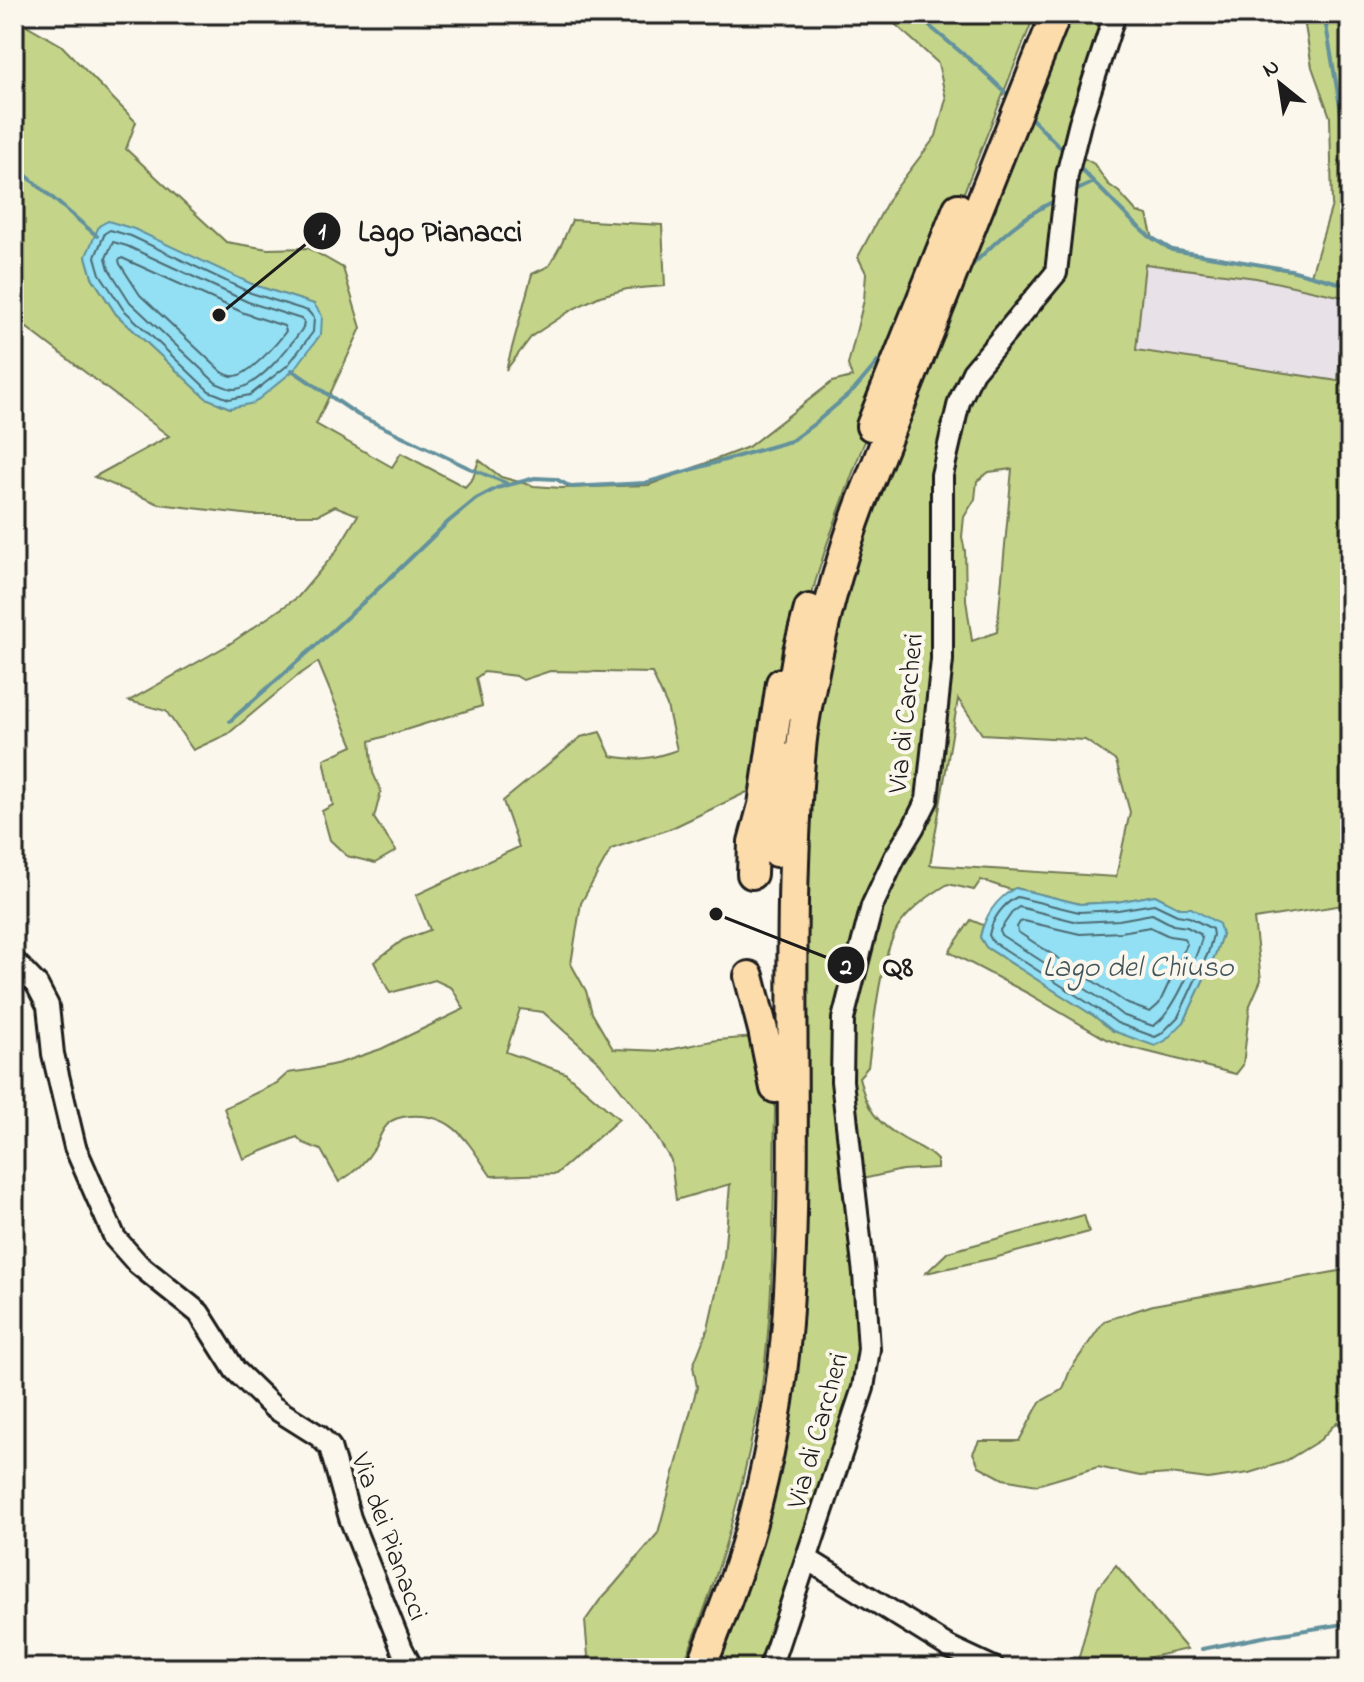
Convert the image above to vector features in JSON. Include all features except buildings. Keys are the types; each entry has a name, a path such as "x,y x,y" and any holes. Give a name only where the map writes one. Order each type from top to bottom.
{"highway":[{"path":"682,1668 727,1543 760,1399 771,1284 777,807 788,708 807,615 827,544 857,461 1035,14"},
{"path":"701,1668 725,1607 754,1515 772,1436 787,1325 792,1229 794,862 801,747 824,627 847,540 861,503 1056,14"},
{"path":"752,874 753,842 763,805 786,658 807,615"},
{"path":"749,976 775,1088"}],"street":[{"name":"Via di Carcheri","path":"770,1668 863,1388 869,1349 864,1274 842,1081 843,1019 872,906 927,800 942,660 942,475 959,402 973,372 1056,273 1067,175 1081,119 1115,14"},
{"name":"Via dei Pianacci","path":"14,961 37,985 48,1006 53,1054 75,1147 115,1238 138,1264 199,1313 235,1370 273,1407 319,1436 330,1447 350,1518 412,1668"},
{"path":"807,1559 949,1647 994,1668"}],"shaded area":[{"path":"1145,264 1256,278 1343,297 1338,382 1136,350"}],"green space":[{"path":"884,14 1035,14 827,544 766,783 672,828 611,849 581,903 571,964 586,991 592,1013 613,1049 663,1051 717,1040 756,1037 775,1088 775,1112 771,1291 760,1399 736,1508 702,1615 682,1668 581,1668 588,1656 585,1621 658,1533 697,1387 693,1366 708,1328 724,1257 730,1184 676,1200 671,1160 649,1125 599,1062 543,1012 520,1009 506,1052 565,1073 619,1119 556,1174 491,1176 459,1132 438,1119 410,1116 389,1123 368,1158 339,1182 321,1150 303,1143 297,1137 243,1159 224,1108 277,1083 288,1073 340,1063 381,1049 464,1009 452,988 435,980 390,993 374,962 403,940 430,930 416,895 519,847 503,801 581,737 600,732 611,756 621,758 644,758 677,750 667,706 652,673 550,671 523,680 516,676 484,672 476,678 482,706 370,741 373,773 381,791 374,818 396,851 375,863 347,856 330,840 322,811 333,805 324,759 353,746 318,662 228,734 193,750 166,711 129,701 228,645 298,597 335,553 358,515 335,506 318,515 252,515 159,504 94,477 169,436 14,318 14,18 61,45 136,122 126,149 226,242 268,249 308,248 343,268 361,328 316,424 392,467 401,453 465,487 473,478 479,460 501,477 534,486 649,485 748,447 832,382 852,377 848,365 864,300 866,273 858,257 891,195 936,136 946,99 938,63","holes":["86,256 254,285 314,304 230,408 206,398 116,314 92,277"]},
{"path":"1056,14 1115,14 1073,152 1094,164 1108,184 1137,212 1147,215 1153,239 1172,250 1311,275 1332,205 1330,117 1312,67 1303,14 1350,14 1350,904 1254,919 1261,980 1250,1005 1243,1065 1236,1074 1106,1039 949,952 971,920 983,925 980,937 986,947 1113,1031 1184,1022 1222,934 1191,908 1180,908 1155,895 1117,902 1080,904 1016,888 1011,890 981,880 974,890 948,884 906,917 894,935 888,952 878,992 868,1067 859,1077 865,1098 879,1121 933,1156 937,1160 937,1168 902,1170 854,1181 869,1349 770,1668 701,1668 772,1436 794,862 827,613","holes":["1145,264 1256,278 1343,297 1338,381 1136,350","1012,469 997,632 972,641 966,600 962,537 964,517 975,499 977,481 989,472","958,699 982,734 1085,740 1116,761 1130,812 1116,877 930,865"]},
{"path":"572,220 662,225 665,286 627,289 600,296 573,309 532,336 506,370 532,274 549,266"},
{"path":"1084,1215 1089,1232 926,1273 948,1252"},
{"path":"1350,1269 1350,1447 1337,1422 1320,1440 1284,1462 1249,1473 1208,1479 1170,1474 1140,1476 1098,1467 1037,1485 1003,1479 979,1466 973,1453 979,1441 1019,1441 1040,1402 1063,1389 1070,1370 1104,1321 1153,1305"},
{"path":"1116,1565 1187,1649 1102,1668 1076,1668 1097,1589"}],"water":[{"path":"108,221 134,229 254,285 314,304 322,316 321,334 294,370 254,403 230,408 206,398 116,314 92,277 86,256 99,226"},
{"name":"Lago del Chiuso","path":"1015,888 1080,904 1117,902 1155,895 1180,908 1191,908 1219,924 1222,934 1215,955 1184,1022 1165,1041 1155,1046 1113,1031 986,947 980,937 988,915 1002,897"}],"waterway":[{"path":"915,14 1012,99"},
{"path":"1324,14 1343,123 1350,186"},
{"path":"1027,114 1066,153"},
{"path":"14,165 97,236"},
{"path":"1077,165 1130,219 1172,250 1291,270 1350,286"},
{"path":"1071,193 1094,182"},
{"path":"966,271 1018,223 1056,200"},
{"path":"230,721 476,499 497,488 535,478 556,479 571,487 645,483 791,441 854,390 887,351"},
{"path":"292,370 358,415 506,483"},
{"path":"1202,1649 1350,1623"}],"place":[{"name":"Lago Pianacci","path":"219,315"},
{"name":"Q8","path":"716,914"}]}
